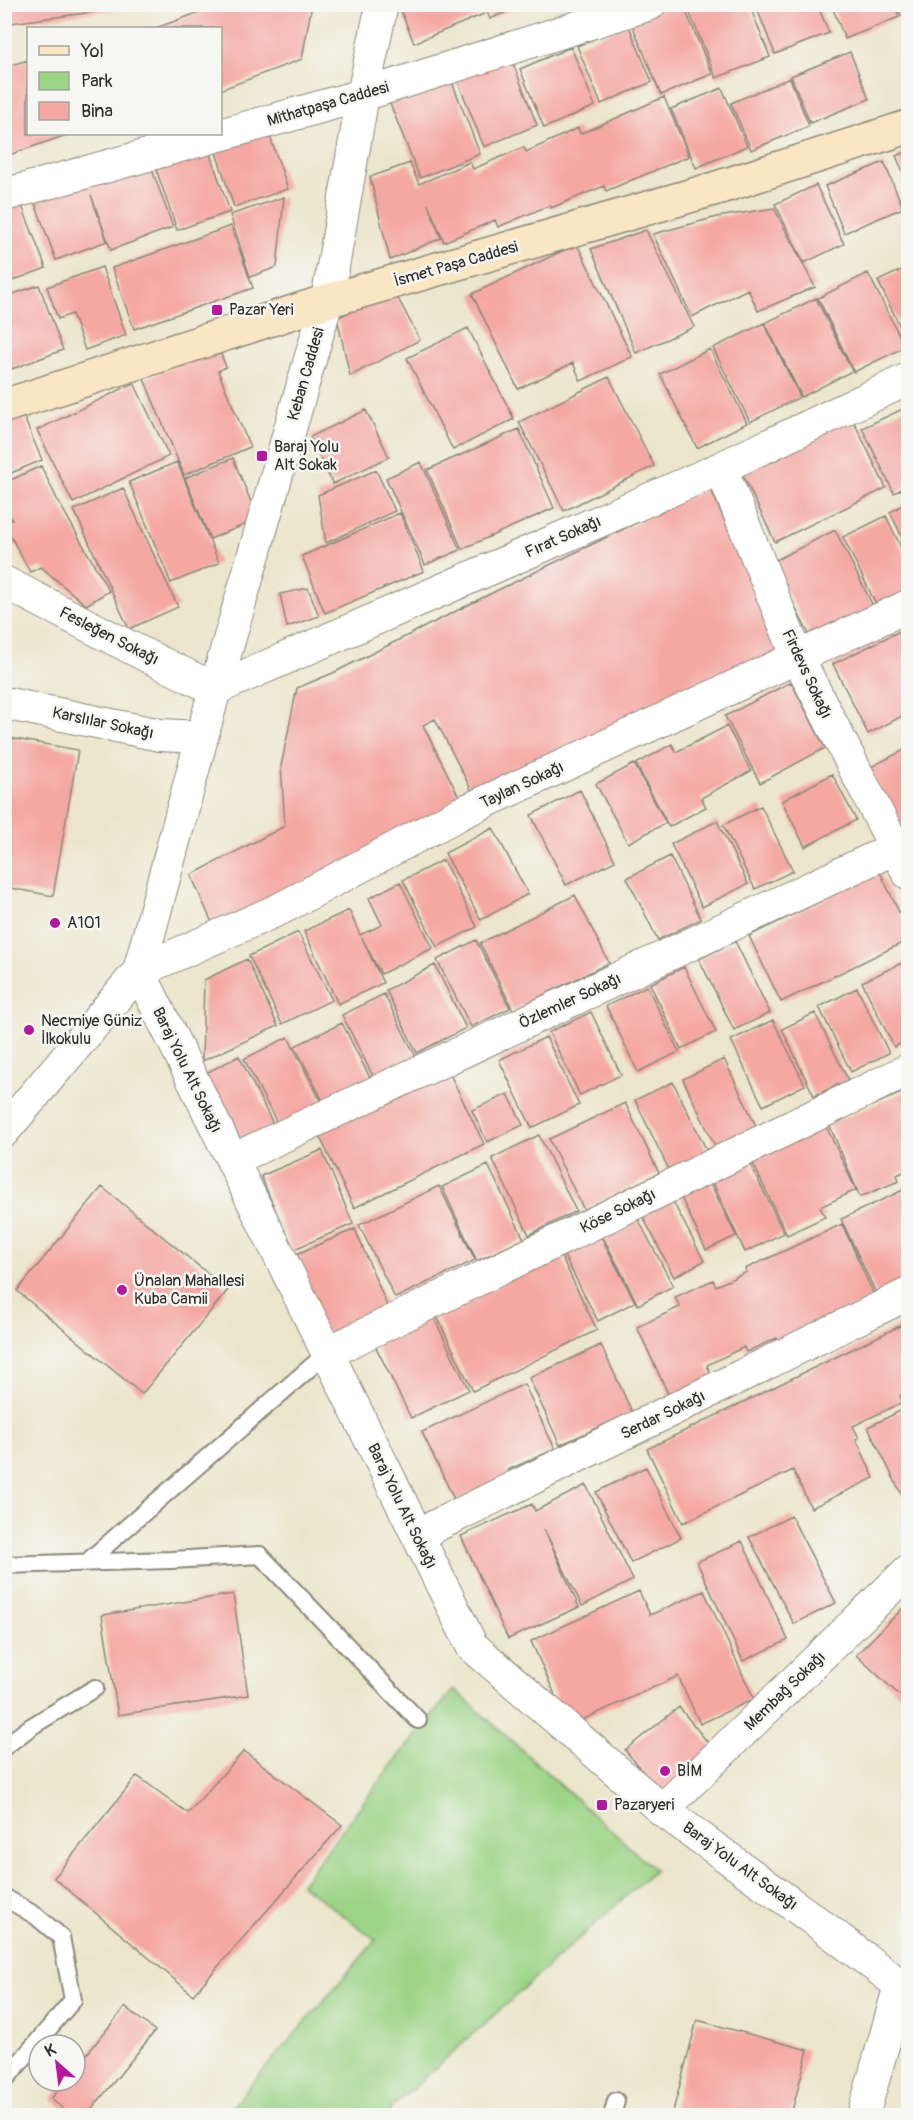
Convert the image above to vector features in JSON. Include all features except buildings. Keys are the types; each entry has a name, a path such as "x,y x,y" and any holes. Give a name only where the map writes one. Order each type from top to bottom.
{"street":[{"name":"Keban Caddesi","path":"202,737 327,302 363,95 382,4"},
{"name":"Mithatpaşa Caddesi","path":"222,134 363,95 650,4"},
{"name":"İsmet Paşa Caddesi","path":"4,406 327,302 717,188 909,126"},
{"name":"Mithatpaşa Caddesi","path":"4,195 219,135"},
{"name":"Fırat Sokağı","path":"215,688 721,468 909,379"},
{"name":"Firdevs Sokağı","path":"721,468 798,658 904,854"},
{"name":"Fesleğen Sokağı","path":"4,582 145,655 215,688"},
{"name":"Taylan Sokağı","path":"139,971 280,909 460,813 909,606"},
{"name":"Karslılar Sokağı","path":"4,703 160,735 202,737"},
{"path":"4,1131 139,971 202,737"},
{"name":"Özlemler Sokağı","path":"232,1160 904,854"},
{"name":"Baraj Yolu Alt Sokağı","path":"139,971 472,1646 662,1810 825,1928 904,1973 871,2113"},
{"name":"Köse Sokağı","path":"327,1353 909,1070"},
{"name":"Serdar Sokağı","path":"417,1535 909,1294"},
{"name":"Membağ Sokağı","path":"662,1810 909,1571"}],"lane":[{"path":"86,1563 327,1353"},
{"path":"4,1565 260,1555 418,1720"},
{"path":"4,1747 32,1726 95,1688"},
{"path":"4,2081 73,2000 61,1937 36,1916 6,1901"}],"green space":[{"path":"454,1689 655,1870 391,2108 389,2115 225,2115 376,1940 301,1884 395,1761"}],"place":[{"name":"Pazar Yeri","path":"217,310"},
{"name":"Baraj Yolu Alt Sokak","path":"262,456"},
{"name":"A101","path":"55,923"},
{"name":"Necmiye Güniz İlkokulu","path":"29,1030"},
{"name":"Ünalan Mahallesi Kuba Camii","path":"122,1290"},
{"name":"BİM","path":"665,1771"},
{"name":"Pazaryeri","path":"602,1805"}]}
